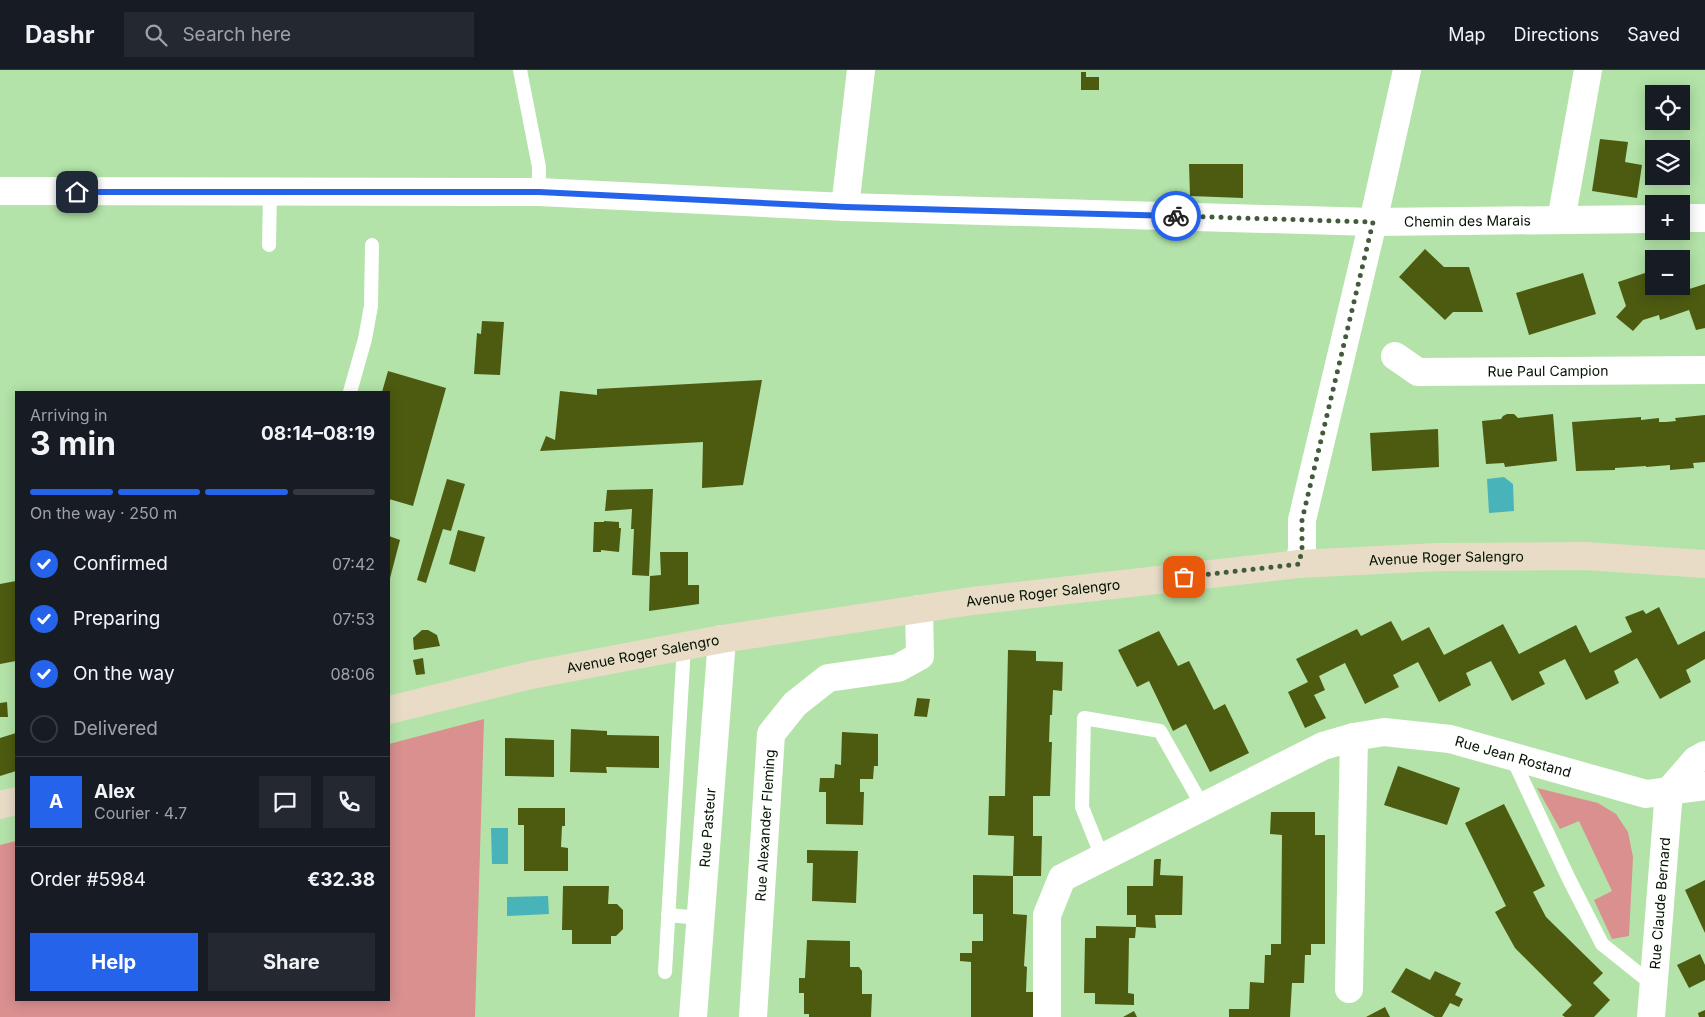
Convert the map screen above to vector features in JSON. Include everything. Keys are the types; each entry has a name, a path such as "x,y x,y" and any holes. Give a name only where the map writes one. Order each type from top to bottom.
{"street":[{"path":"845,207 860,70"},
{"path":"1299,564 1302,549 1302,520 1407,70"},
{"path":"1561,220 1588,70"},
{"name":"Chemin des Marais","path":"0,192 539,192 845,207 1373,222 1645,219"},
{"path":"1690,218 1705,218"},
{"name":"Rue Paul Campion","path":"1395,356 1418,372 1705,370"},
{"name":"Avenue Roger Salengro","path":"390,710 531,675 684,646 919,610 972,600 1299,564 1438,557 1584,556 1705,564"},
{"name":"Rue Alexander Fleming","path":"753,1017 772,734 795,704 828,678 898,668 920,656 919,610"},
{"name":"Rue Pasteur","path":"693,1017 722,639"},
{"name":"Rue Jean Rostand","path":"1047,1017 1047,915 1062,878 1323,746 1354,737 1384,732 1450,739 1646,794 1669,791"},
{"path":"1348,989 1354,737"},
{"path":"1669,791 1696,760 1705,755"},
{"path":"1669,791 1705,786"},
{"name":"Rue Claude Bernard","path":"1650,1017 1669,791"},
{"path":"0,805 15,801"}],"lane":[{"path":"520,70 539,167 539,192"},
{"path":"270,192 270,245"},
{"path":"350,391 365,339 371,306 372,245"},
{"path":"665,972 684,646"},
{"path":"1102,858 1082,807 1084,718 1160,731 1203,806"},
{"path":"1512,756 1568,878 1602,944 1652,984"},
{"path":"668,915 700,918"}],"shaded area":[{"path":"484,719 475,1017 0,1017 0,845 15,841 15,1001 390,1001 390,744"},
{"path":"1537,788 1598,803 1616,814 1628,832 1633,857 1629,936 1612,939 1594,900 1612,891 1579,821 1560,829"}],"water":[{"path":"1504,477 1513,484 1514,511 1489,513 1487,479"},
{"path":"491,828 508,828 508,864 492,864"},
{"path":"548,896 549,914 507,916 507,897"}],"building":[{"path":"1081,72 1086,72 1086,77 1099,77 1099,90 1081,90"},
{"path":"1600,139 1628,142 1625,162 1642,165 1637,198 1592,191"},
{"path":"1189,164 1243,164 1243,198 1190,196"},
{"path":"1425,249 1444,267 1469,267 1483,312 1453,312 1445,320 1399,277"},
{"path":"1583,273 1596,314 1529,335 1516,293"},
{"path":"1645,273 1645,295 1690,295 1690,289 1705,284 1705,328 1696,330 1689,310 1660,320 1659,315 1643,320 1633,331 1616,317 1626,306 1618,282"},
{"path":"482,321 504,322 500,375 474,374 477,333 481,334"},
{"path":"388,371 446,388 413,506 390,499 390,391 382,391"},
{"path":"762,380 743,485 702,488 703,442 540,451 546,436 555,440 560,391 597,395 597,389"},
{"path":"1507,414 1514,414 1518,418 1553,414 1557,461 1505,467 1504,463 1486,464 1482,421 1501,419"},
{"path":"1705,415 1705,462 1693,463 1694,468 1670,470 1670,465 1576,471 1572,422 1641,417 1641,420 1659,418 1659,422 1666,422 1676,421 1675,418"},
{"path":"1438,429 1439,467 1372,471 1370,433"},
{"path":"447,479 465,484 451,531 443,529 426,583 417,580"},
{"path":"653,489 649,576 632,575 634,529 631,529 632,509 605,511 607,490"},
{"path":"594,522 619,522 619,528 621,528 619,552 601,550 601,552 593,552"},
{"path":"458,530 485,537 475,572 449,564"},
{"path":"390,536 400,540 390,578"},
{"path":"660,552 688,552 688,585 699,585 699,604 649,611 650,576 661,575"},
{"path":"15,581 15,661 0,664 0,584"},
{"path":"1659,607 1678,645 1705,631 1705,659 1686,670 1691,682 1660,699 1637,658 1614,671 1619,683 1586,700 1565,659 1539,672 1545,684 1512,701 1491,661 1466,673 1471,685 1439,702 1418,662 1393,675 1399,687 1365,704 1345,663 1319,676 1325,690 1314,695 1326,718 1305,728 1288,692 1308,682 1296,659 1357,629 1361,636 1391,621 1402,641 1429,627 1444,655 1503,624 1519,654 1576,625 1590,653 1632,632 1625,617 1643,610 1646,614"},
{"path":"422,630 428,630 437,635 440,646 414,650 413,638"},
{"path":"1159,631 1178,666 1189,661 1214,710 1225,704 1249,753 1210,772 1186,724 1173,731 1149,681 1137,687 1118,650"},
{"path":"1008,650 1036,651 1036,661 1063,662 1062,691 1053,690 1052,715 1050,715 1049,742 1052,742 1050,796 1033,796 1033,836 1042,836 1041,876 1013,876 1014,836 988,835 989,796 1005,796"},
{"path":"423,658 425,674 416,675 413,660"},
{"path":"917,698 930,699 927,717 914,716"},
{"path":"7,702 8,717 0,717 0,703"},
{"path":"571,729 607,731 607,735 659,736 659,768 606,767 607,773 570,772"},
{"path":"842,732 878,734 878,766 874,766 873,779 860,779 860,792 864,792 863,825 826,824 826,792 819,792 820,778 834,778 835,764 841,765"},
{"path":"15,733 15,771 0,776 0,738"},
{"path":"505,738 554,740 554,777 505,776"},
{"path":"1398,766 1460,788 1447,825 1384,805"},
{"path":"1504,804 1545,886 1533,892 1546,917 1603,973 1593,983 1610,1000 1594,1017 1565,1017 1562,1015 1572,1005 1515,948 1495,912 1506,906 1465,823"},
{"path":"518,808 565,808 565,826 562,826 561,847 568,848 568,871 524,871 524,825 518,825"},
{"path":"1271,812 1315,812 1315,835 1325,835 1325,944 1311,944 1311,955 1305,955 1304,983 1292,983 1290,1017 1229,1017 1229,1009 1249,1009 1250,982 1264,983 1265,955 1271,955 1271,944 1281,944 1282,835 1270,834"},
{"path":"807,850 858,851 856,903 812,901 813,863 807,863"},
{"path":"1161,859 1160,875 1183,876 1182,915 1155,915 1156,928 1136,927 1136,915 1127,915 1127,886 1153,886 1154,860"},
{"path":"973,875 1013,876 1013,914 1027,915 1024,966 1027,967 1026,992 1035,992 1034,1017 971,1017 971,962 960,961 960,953 972,953 972,941 983,941 983,914 973,914"},
{"path":"1705,880 1705,933 1685,890"},
{"path":"563,886 609,886 608,904 617,904 623,910 623,929 616,936 611,936 611,944 572,944 572,930 562,930"},
{"path":"1096,926 1136,927 1135,938 1129,938 1128,993 1134,994 1134,1005 1095,1004 1095,993 1084,993 1085,938 1096,938"},
{"path":"807,940 850,941 850,967 859,967 862,971 862,994 872,994 871,1017 809,1017 809,1014 804,1014 804,993 799,993 799,978 805,978"},
{"path":"1700,954 1705,965 1705,980 1689,988 1677,965"},
{"path":"1406,968 1430,980 1435,971 1461,983 1455,995 1463,999 1459,1007 1450,1003 1442,1017 1435,1017 1391,992"},
{"path":"1385,1007 1390,1017 1366,1017"},
{"path":"1705,1010 1705,1017 1699,1017 1698,1013"},
{"path":"1134,1011 1137,1017 1123,1017"}],"way so far":[{"path":"1176,216 1373,222 1302,520 1302,549 1299,564 1184,577"}],"route":[{"path":"77,192 539,192 845,207 1176,216"}]}
